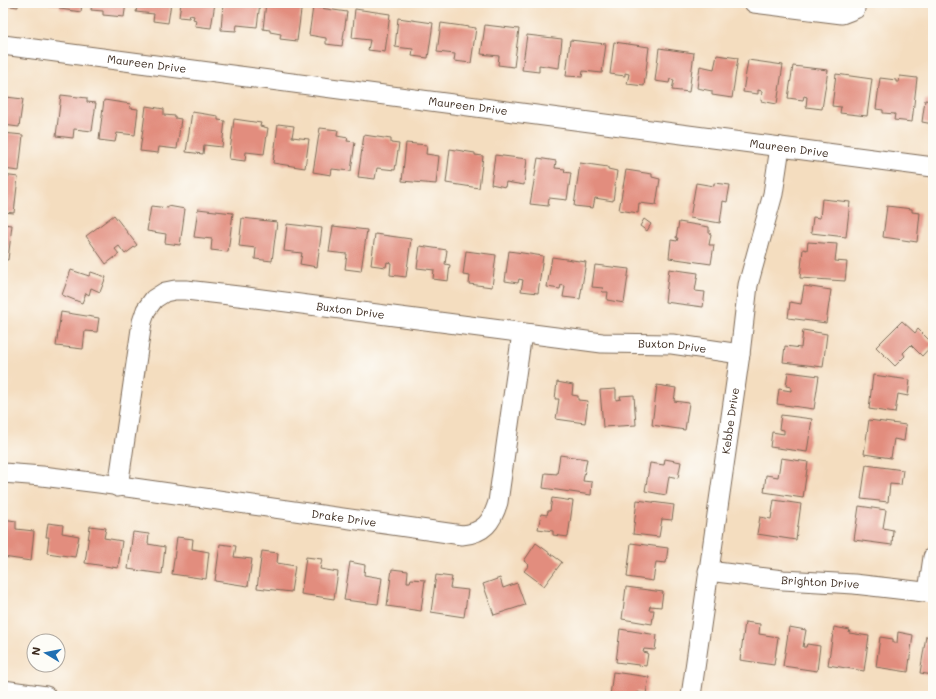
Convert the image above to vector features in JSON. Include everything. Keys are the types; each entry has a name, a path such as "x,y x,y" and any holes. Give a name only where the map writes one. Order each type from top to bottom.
{"street":[{"path":"754,3 842,14 855,9 855,3"},
{"name":"Maureen Drive","path":"3,45 933,167"},
{"name":"Kebbe Drive","path":"691,696 740,354 748,285 772,194 780,147"},
{"name":"Buxton Drive","path":"118,486 142,322 146,310 154,299 165,292 186,290 602,343 672,344 740,354"},
{"name":"Drake Drive","path":"3,474 42,476 118,486 462,535 479,532 492,518 498,502 522,333"},
{"path":"930,592 933,557"},
{"name":"Brighton Drive","path":"708,570 783,580 854,584 930,592"},
{"path":"3,690 46,696"}],"building":[{"path":"3,3 18,3 18,7 3,5"},
{"path":"49,3 82,3 81,12 60,9 60,5"},
{"path":"92,3 126,3 124,17 103,15 103,11 91,10"},
{"path":"138,3 171,3 168,23 153,21 154,14 136,12"},
{"path":"181,3 215,3 211,28 195,26 196,20 193,19 194,16 190,15 189,18 179,17"},
{"path":"223,3 260,3 257,27 237,25 236,31 221,30"},
{"path":"266,3 302,3 297,41 280,39 281,34 263,29"},
{"path":"313,7 347,12 342,46 326,44 326,38 309,35"},
{"path":"355,9 390,14 385,52 368,50 370,40 352,38"},
{"path":"398,18 433,23 428,58 412,56 413,49 395,47"},
{"path":"441,23 476,28 471,63 454,61 455,54 437,52"},
{"path":"485,25 519,29 514,67 498,65 499,56 481,54"},
{"path":"527,35 562,39 559,68 539,65 539,72 522,70"},
{"path":"570,40 606,44 602,73 583,71 582,77 566,76"},
{"path":"614,42 649,47 644,86 627,84 629,74 625,73 625,76 610,74"},
{"path":"659,48 694,53 689,92 672,90 674,80 670,79 669,83 655,81"},
{"path":"717,55 738,58 732,98 712,95 712,91 697,88 700,66 714,69"},
{"path":"748,60 783,65 777,104 761,101 762,91 758,90 758,94 743,92"},
{"path":"793,66 828,70 822,109 806,107 807,97 804,96 803,100 788,98"},
{"path":"836,74 872,79 867,116 840,113 841,107 832,106"},
{"path":"900,76 917,78 912,122 894,120 895,114 883,113 883,110 876,109 880,78 896,80 896,82 899,82"},
{"path":"3,90 7,91 6,97 23,99 19,127 3,125"},
{"path":"61,95 87,98 87,102 96,103 92,131 74,129 73,138 56,136"},
{"path":"104,100 131,104 130,108 138,109 135,135 117,133 115,142 99,140"},
{"path":"925,100 933,101 933,124 922,122"},
{"path":"146,106 164,109 164,115 175,116 175,118 181,119 177,149 159,147 158,153 140,151"},
{"path":"192,112 218,116 218,120 225,121 222,147 204,145 203,154 186,152"},
{"path":"234,119 261,123 260,126 268,128 264,154 246,152 245,161 229,159"},
{"path":"278,124 294,126 292,137 309,139 305,168 273,163"},
{"path":"320,128 338,130 337,136 348,138 347,141 355,142 351,171 332,169 331,175 313,172"},
{"path":"3,133 23,135 19,171 3,169"},
{"path":"364,135 391,139 391,143 399,144 395,170 377,168 375,179 358,177"},
{"path":"406,143 427,145 426,154 439,156 436,184 402,181"},
{"path":"450,149 475,153 475,155 483,156 479,188 446,183"},
{"path":"495,155 527,159 524,185 506,182 505,187 491,184"},
{"path":"538,158 556,161 555,168 565,169 564,172 571,173 567,200 549,198 548,206 530,204"},
{"path":"580,163 608,167 608,169 617,171 613,201 595,198 593,208 574,206"},
{"path":"626,170 652,174 652,177 660,179 656,205 639,203 638,213 619,210"},
{"path":"3,175 18,177 14,213 3,212"},
{"path":"696,183 714,186 714,183 730,185 727,202 723,201 720,223 690,218"},
{"path":"822,199 850,202 846,237 811,233 813,217 820,218"},
{"path":"151,206 168,208 168,206 185,209 180,245 165,243 166,234 147,231"},
{"path":"887,206 912,209 912,212 920,213 917,242 883,237"},
{"path":"198,209 233,213 228,252 211,250 212,239 194,237"},
{"path":"114,215 137,245 125,254 119,246 115,249 119,254 106,264 86,236"},
{"path":"242,218 277,222 272,261 255,259 256,248 239,246"},
{"path":"644,219 651,224 647,231 640,226"},
{"path":"679,222 709,227 709,233 711,234 709,245 714,245 711,264 669,258 671,240 677,241 678,238 676,238"},
{"path":"3,224 12,225 8,260 3,259"},
{"path":"287,224 322,228 317,267 300,264 302,253 284,251"},
{"path":"333,226 367,230 361,271 345,269 347,254 329,252"},
{"path":"375,234 411,239 406,277 390,275 391,263 387,262 386,267 371,265"},
{"path":"808,242 837,244 835,261 847,262 845,281 800,278 803,249 807,250"},
{"path":"420,246 447,250 445,264 450,265 448,281 433,279 434,270 417,268"},
{"path":"466,251 496,255 492,287 469,284 470,276 463,275"},
{"path":"509,251 543,256 538,293 521,291 523,280 519,279 518,283 505,281"},
{"path":"552,257 586,262 580,299 563,297 565,286 561,285 560,289 547,287"},
{"path":"595,265 629,269 624,303 607,300 608,292 602,292 603,288 592,287"},
{"path":"669,269 698,273 695,291 705,292 703,307 665,302"},
{"path":"71,270 89,276 91,272 106,277 100,292 91,288 89,295 86,293 82,303 62,295"},
{"path":"804,286 831,290 826,323 788,318 790,302 801,304"},
{"path":"61,312 99,318 97,332 85,331 83,349 56,346"},
{"path":"902,321 915,333 918,329 933,344 922,356 911,345 903,353 905,356 895,366 876,347"},
{"path":"803,330 827,334 823,367 783,362 785,346 801,348"},
{"path":"788,372 819,376 814,409 777,404 779,389 791,391 791,387 786,386"},
{"path":"873,375 910,380 908,396 898,394 895,413 869,409"},
{"path":"557,382 573,385 572,395 578,396 578,400 588,401 585,423 556,419 559,399 555,399"},
{"path":"657,385 676,388 674,401 689,403 685,430 652,425"},
{"path":"616,389 616,400 621,399 620,396 634,395 636,425 603,427 600,390"},
{"path":"781,415 812,419 807,452 770,447 772,432 784,434 784,430 779,429"},
{"path":"869,420 906,425 904,441 894,439 891,458 864,454"},
{"path":"560,455 587,459 583,481 592,482 591,495 543,488 545,473 557,474"},
{"path":"781,458 808,462 803,498 764,492 766,475 778,477"},
{"path":"665,459 681,462 678,478 669,476 666,495 645,491 650,463 664,465"},
{"path":"866,465 903,470 901,485 890,484 888,502 861,499"},
{"path":"552,498 573,501 568,537 553,535 553,531 538,529 541,514 547,515 548,511 550,511"},
{"path":"637,500 674,505 672,520 662,519 659,537 633,534"},
{"path":"774,500 801,504 796,540 757,534 760,517 771,519"},
{"path":"859,506 886,510 883,528 893,530 892,545 854,540"},
{"path":"3,519 16,521 16,529 34,531 31,561 3,557"},
{"path":"48,523 63,525 62,533 79,536 75,557 47,553 49,537 46,537"},
{"path":"90,526 106,528 104,538 122,541 118,568 85,563"},
{"path":"133,532 149,534 148,544 165,547 162,574 128,569"},
{"path":"177,537 193,539 192,549 209,552 206,579 172,574"},
{"path":"536,543 562,562 544,586 524,571 529,565 524,561"},
{"path":"631,543 668,548 666,563 656,562 653,581 627,577"},
{"path":"220,544 236,546 234,557 252,559 248,586 215,581"},
{"path":"262,551 278,553 277,563 295,566 291,592 257,588"},
{"path":"306,557 322,559 320,569 338,572 334,599 301,594"},
{"path":"350,562 365,565 364,575 382,578 378,604 344,600"},
{"path":"392,569 408,571 407,582 410,582 411,579 425,580 421,611 387,606"},
{"path":"436,575 452,577 450,588 468,590 464,617 431,612"},
{"path":"500,578 503,588 517,583 525,605 494,615 483,584"},
{"path":"626,587 663,592 661,607 650,606 649,610 654,610 652,624 622,619"},
{"path":"745,622 760,624 759,634 778,637 774,665 740,660"},
{"path":"789,627 806,630 803,647 806,647 807,644 820,646 817,671 783,666"},
{"path":"834,627 850,630 849,633 869,636 864,671 828,665"},
{"path":"620,629 657,635 655,650 644,649 643,652 648,653 646,666 616,662"},
{"path":"898,632 913,635 908,672 876,667 880,637 893,639 893,643 897,643"},
{"path":"926,636 933,637 933,675 920,673"},
{"path":"613,672 649,677 646,694 637,692 636,696 610,696"}]}
